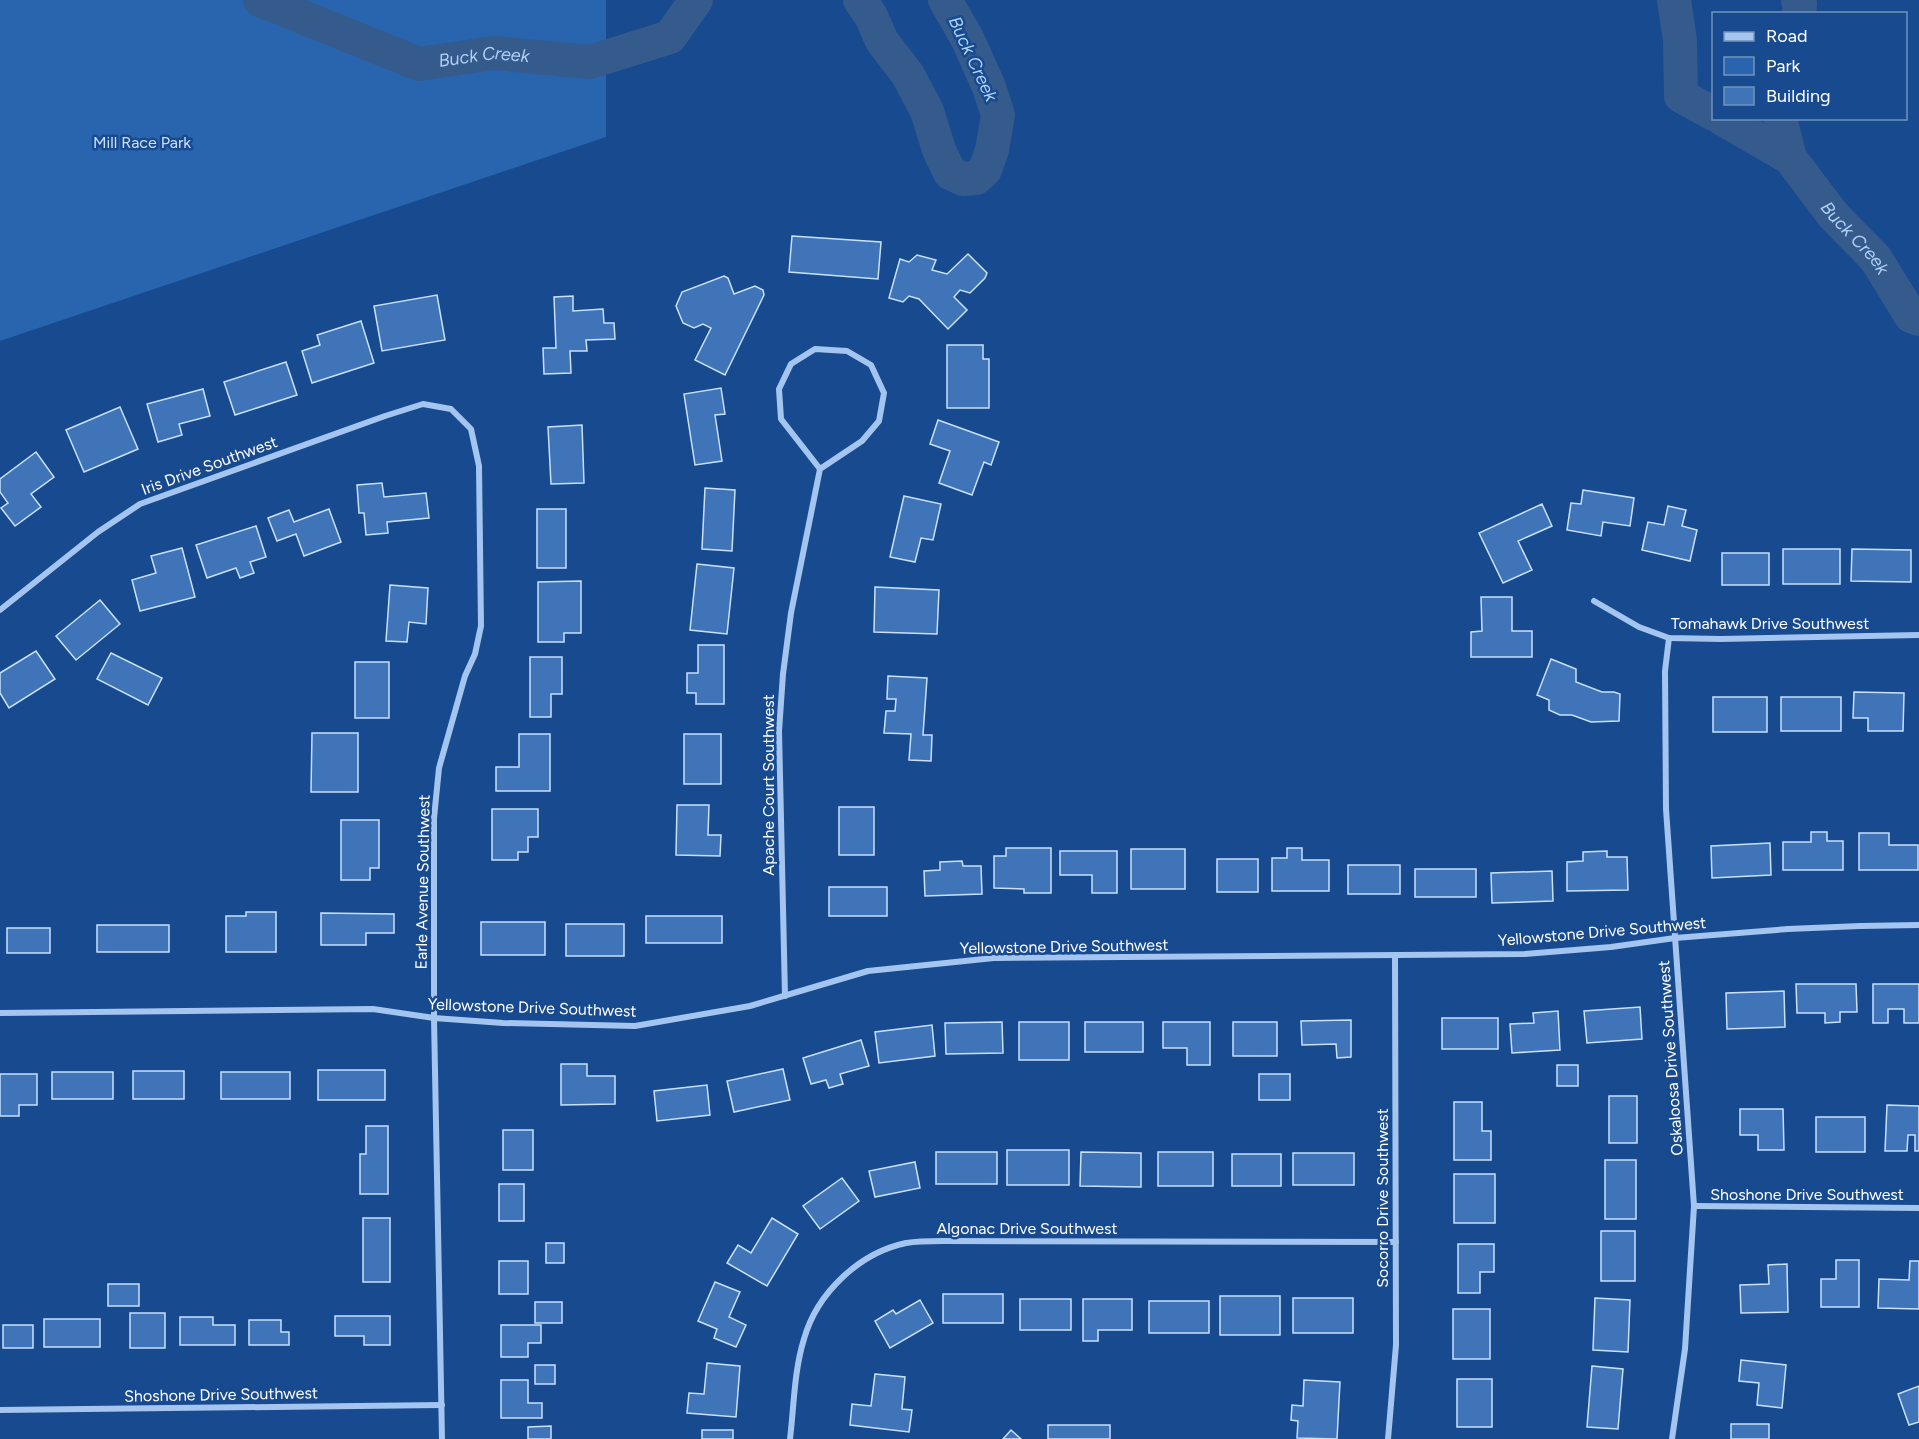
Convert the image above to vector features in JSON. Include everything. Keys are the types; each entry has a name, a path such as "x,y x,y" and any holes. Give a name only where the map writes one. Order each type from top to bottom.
{"street":[{"path":"815,349 848,351 871,365 884,393 879,421 862,441 820,470 781,419 779,389 791,364 815,349"},
{"name":"Earle Avenue Southwest","path":"385,416 423,404 451,409 471,429 479,466 481,626 475,654 465,676 439,768 434,818 434,1018 442,1439"},
{"name":"Iris Drive Southwest","path":"0,610 98,532 140,504 385,416"},
{"name":"Apache Court Southwest","path":"785,996 778,731 791,614 820,470"},
{"name":"Tomahawk Drive Southwest","path":"1594,601 1639,627 1669,638 1919,635"},
{"name":"Oskaloosa Drive Southwest","path":"1669,638 1665,671 1666,798 1694,1206 1685,1349 1672,1439"},
{"name":"Yellowstone Drive Southwest","path":"0,1013 373,1010 434,1018 503,1023 635,1026 740,1008 868,971 994,958 1525,954 1611,947 1676,938 1831,927 1919,926"},
{"name":"Socorro Drive Southwest","path":"1389,1439 1396,1345 1395,956"},
{"name":"Shoshone Drive Southwest","path":"1694,1206 1919,1208"},
{"name":"Algonac Drive Southwest","path":"790,1439 800,1352 815,1311 831,1288 853,1269 881,1252 895,1247 908,1243 943,1241 1396,1242"},
{"name":"Shoshone Drive Southwest","path":"0,1410 442,1405"}],"green space":[{"name":"Mill Race Park","path":"0,0 606,0 606,137 0,341"}],"building":[{"path":"792,236 881,242 878,279 789,272"},
{"path":"968,254 987,273 970,293 960,290 954,297 967,310 948,329 919,299 909,296 903,302 889,298 900,259 909,262 917,255 936,260 932,270 947,274"},
{"path":"724,276 728,278 734,294 755,286 763,290 764,295 725,375 695,360 711,328 703,324 694,328 683,323 676,306 682,292"},
{"path":"437,295 445,340 382,351 374,306"},
{"path":"573,296 573,311 603,309 604,323 614,323 615,339 586,340 587,351 570,351 571,373 544,374 543,348 556,348 554,297"},
{"path":"361,321 374,363 312,383 302,351 320,345 317,335"},
{"path":"947,345 983,345 983,359 989,359 989,408 947,408"},
{"path":"286,362 297,395 235,415 224,382"},
{"path":"721,388 725,414 715,415 722,461 695,465 684,394"},
{"path":"203,389 210,416 179,424 182,435 158,442 147,404"},
{"path":"120,407 138,449 84,472 66,430"},
{"path":"938,420 999,442 991,465 984,462 972,495 939,483 950,451 930,444"},
{"path":"582,425 584,483 551,484 548,427"},
{"path":"36,452 54,477 31,494 41,507 15,526 1,508 8,503 0,492 0,479"},
{"path":"382,483 384,497 426,493 429,518 387,522 388,533 366,535 364,513 359,513 357,485"},
{"path":"705,488 735,490 732,551 702,549"},
{"path":"1583,490 1634,498 1630,526 1603,522 1601,536 1567,530 1571,503 1581,504"},
{"path":"904,496 941,504 933,540 921,538 915,562 890,557"},
{"path":"1542,504 1552,526 1518,541 1532,570 1503,583 1479,533"},
{"path":"1668,506 1686,510 1682,526 1697,530 1690,561 1642,550 1648,522 1664,525"},
{"path":"329,509 341,542 304,556 296,534 277,541 268,518 289,510 294,522"},
{"path":"537,509 566,509 566,568 537,568"},
{"path":"256,526 266,557 250,562 254,573 240,578 236,568 207,578 196,545"},
{"path":"182,548 195,597 140,611 132,580 156,573 151,556"},
{"path":"1783,549 1840,549 1840,584 1783,584"},
{"path":"1852,549 1911,550 1911,582 1851,581"},
{"path":"1722,553 1769,553 1769,585 1722,585"},
{"path":"697,564 734,568 727,634 690,630"},
{"path":"581,581 581,633 564,633 564,642 538,642 538,582"},
{"path":"390,585 428,588 426,624 409,622 407,642 386,641"},
{"path":"875,587 939,590 937,634 874,632"},
{"path":"1481,597 1512,597 1512,631 1532,631 1532,657 1471,657 1471,632 1482,631"},
{"path":"100,600 120,624 76,660 56,636"},
{"path":"698,645 724,645 724,704 696,704 696,693 687,693 687,673 698,673"},
{"path":"36,651 55,679 9,708 0,693 0,673"},
{"path":"111,653 162,678 148,705 97,679"},
{"path":"530,657 562,657 562,694 551,694 551,717 530,717"},
{"path":"1551,659 1576,669 1576,682 1602,692 1620,694 1619,721 1591,722 1549,710 1549,700 1537,695"},
{"path":"355,662 389,662 389,718 355,718"},
{"path":"888,676 927,678 923,735 932,735 931,761 909,760 911,734 884,733 886,711 895,711 896,699 887,699"},
{"path":"1854,692 1904,693 1903,731 1868,731 1868,718 1853,718"},
{"path":"1713,697 1767,697 1767,732 1713,732"},
{"path":"1781,697 1841,697 1841,731 1781,731"},
{"path":"312,733 358,733 358,792 311,792"},
{"path":"519,734 550,734 550,791 496,791 496,767 519,767"},
{"path":"684,734 721,734 721,784 684,784"},
{"path":"677,805 709,805 708,835 721,835 720,856 676,855"},
{"path":"839,807 874,807 874,855 839,855"},
{"path":"492,809 538,809 538,837 528,837 528,852 518,852 518,860 492,860"},
{"path":"341,820 379,820 379,868 370,868 370,880 341,880"},
{"path":"1811,832 1827,832 1827,841 1843,841 1843,870 1783,870 1783,842 1811,842"},
{"path":"1859,833 1889,833 1889,845 1918,845 1918,870 1859,870"},
{"path":"1770,843 1771,875 1712,878 1711,846"},
{"path":"1006,848 1051,848 1051,893 1024,893 1024,889 994,888 994,856 1006,856"},
{"path":"1287,848 1302,848 1302,860 1329,860 1329,891 1272,891 1272,858 1287,858"},
{"path":"1131,849 1185,849 1185,889 1131,889"},
{"path":"1060,851 1117,851 1117,893 1092,893 1092,875 1060,875"},
{"path":"1607,851 1607,857 1627,857 1628,890 1567,891 1567,862 1583,861 1583,852"},
{"path":"1217,859 1258,859 1258,892 1217,892"},
{"path":"962,861 963,866 981,866 982,894 925,896 924,871 940,870 940,862"},
{"path":"1348,865 1400,865 1400,894 1348,894"},
{"path":"1415,869 1476,869 1476,897 1415,897"},
{"path":"1552,871 1553,901 1492,903 1491,873"},
{"path":"829,887 887,887 887,916 829,916"},
{"path":"246,912 276,912 276,952 226,952 226,916 246,916"},
{"path":"321,913 394,914 394,933 366,933 366,945 321,945"},
{"path":"646,916 722,916 722,943 646,943"},
{"path":"481,922 545,922 545,955 481,955"},
{"path":"566,924 624,924 624,956 566,956"},
{"path":"97,925 169,925 169,952 97,952"},
{"path":"7,928 50,928 50,953 7,953"},
{"path":"1796,984 1856,984 1857,1012 1840,1012 1840,1022 1825,1023 1825,1013 1797,1013"},
{"path":"1873,984 1919,984 1919,1023 1904,1023 1904,1009 1888,1009 1888,1023 1873,1023"},
{"path":"1784,991 1785,1027 1727,1029 1726,993"},
{"path":"1640,1007 1642,1039 1587,1043 1584,1011"},
{"path":"1558,1011 1560,1050 1512,1053 1510,1024 1534,1023 1533,1013"},
{"path":"1442,1018 1498,1018 1498,1049 1442,1049"},
{"path":"1351,1020 1351,1057 1337,1058 1336,1044 1302,1045 1301,1021"},
{"path":"1002,1022 1003,1053 946,1054 945,1023"},
{"path":"1019,1022 1069,1022 1069,1060 1019,1060"},
{"path":"1085,1022 1143,1022 1143,1052 1085,1052"},
{"path":"1163,1022 1210,1022 1210,1065 1187,1065 1187,1048 1163,1048"},
{"path":"1233,1022 1277,1022 1277,1056 1233,1056"},
{"path":"932,1025 935,1056 879,1063 875,1032"},
{"path":"861,1040 869,1066 840,1074 843,1084 829,1088 826,1080 811,1084 803,1058"},
{"path":"561,1064 587,1064 587,1076 615,1076 615,1104 561,1105"},
{"path":"1557,1065 1578,1065 1578,1086 1557,1086"},
{"path":"783,1069 790,1100 734,1112 727,1081"},
{"path":"318,1070 385,1070 385,1100 318,1100"},
{"path":"133,1071 184,1071 184,1099 133,1099"},
{"path":"52,1072 113,1072 113,1099 52,1099"},
{"path":"221,1072 290,1072 290,1099 221,1099"},
{"path":"0,1074 37,1074 37,1105 19,1105 19,1116 0,1116"},
{"path":"1259,1074 1290,1074 1290,1100 1259,1100"},
{"path":"707,1085 710,1115 657,1121 654,1091"},
{"path":"1609,1096 1637,1096 1637,1143 1609,1143"},
{"path":"1454,1102 1482,1102 1482,1131 1491,1131 1491,1160 1454,1160"},
{"path":"1887,1105 1919,1106 1919,1151 1915,1151 1915,1135 1908,1135 1907,1151 1885,1151"},
{"path":"1740,1109 1783,1109 1784,1150 1758,1150 1758,1135 1740,1135"},
{"path":"1816,1117 1865,1117 1865,1152 1816,1152"},
{"path":"366,1126 388,1126 388,1194 360,1194 360,1154 366,1154"},
{"path":"503,1130 533,1130 533,1170 503,1170"},
{"path":"1007,1150 1069,1150 1069,1185 1007,1185"},
{"path":"936,1152 997,1152 997,1184 936,1184"},
{"path":"1081,1152 1141,1153 1141,1187 1080,1186"},
{"path":"1158,1152 1213,1152 1213,1186 1158,1186"},
{"path":"1293,1153 1354,1153 1354,1185 1293,1185"},
{"path":"1232,1154 1281,1154 1281,1186 1232,1186"},
{"path":"1605,1160 1636,1160 1636,1219 1605,1219"},
{"path":"915,1162 920,1188 875,1197 869,1171"},
{"path":"1454,1174 1495,1174 1495,1223 1454,1223"},
{"path":"842,1178 859,1201 820,1229 803,1206"},
{"path":"499,1184 524,1184 524,1221 499,1221"},
{"path":"363,1218 390,1218 390,1282 363,1282"},
{"path":"772,1218 798,1234 767,1286 727,1263 738,1245 751,1253"},
{"path":"1601,1231 1635,1231 1635,1281 1601,1281"},
{"path":"546,1243 564,1243 564,1263 546,1263"},
{"path":"1458,1244 1494,1244 1494,1272 1480,1272 1480,1293 1458,1293"},
{"path":"1836,1260 1859,1260 1859,1307 1821,1307 1821,1279 1836,1279"},
{"path":"499,1261 528,1261 528,1294 499,1294"},
{"path":"1910,1261 1919,1261 1919,1309 1878,1308 1879,1279 1909,1280"},
{"path":"1787,1264 1788,1312 1741,1313 1740,1285 1769,1284 1768,1265"},
{"path":"715,1282 740,1292 729,1317 746,1325 736,1347 714,1338 717,1329 698,1321"},
{"path":"108,1284 139,1284 139,1306 108,1306"},
{"path":"943,1294 1003,1294 1003,1323 943,1323"},
{"path":"1220,1296 1280,1296 1280,1335 1220,1335"},
{"path":"1293,1298 1353,1298 1353,1333 1293,1333"},
{"path":"1595,1298 1630,1300 1628,1352 1593,1350"},
{"path":"1020,1299 1071,1299 1071,1330 1020,1330"},
{"path":"1083,1299 1132,1299 1132,1330 1098,1330 1098,1341 1083,1341"},
{"path":"920,1300 933,1323 890,1348 875,1321 893,1310 896,1314"},
{"path":"1149,1301 1209,1301 1209,1333 1149,1333"},
{"path":"535,1302 562,1302 562,1323 535,1323"},
{"path":"1453,1309 1490,1309 1490,1359 1453,1359"},
{"path":"130,1313 165,1313 165,1348 130,1348"},
{"path":"335,1316 390,1316 390,1345 364,1345 364,1336 335,1336"},
{"path":"180,1317 213,1317 213,1325 235,1325 235,1345 180,1345"},
{"path":"44,1319 100,1319 100,1347 44,1347"},
{"path":"249,1320 281,1320 281,1332 289,1332 289,1345 249,1345"},
{"path":"3,1325 33,1325 33,1348 3,1348"},
{"path":"501,1325 541,1325 541,1343 528,1343 528,1357 501,1357"},
{"path":"1741,1360 1786,1365 1782,1408 1757,1405 1759,1383 1739,1381"},
{"path":"707,1363 740,1366 736,1417 687,1413 689,1393 704,1394"},
{"path":"535,1365 555,1365 555,1384 535,1384"},
{"path":"1592,1366 1623,1369 1618,1429 1587,1427"},
{"path":"875,1374 905,1377 902,1409 912,1410 909,1432 850,1425 852,1404 871,1406"},
{"path":"1457,1379 1492,1379 1492,1427 1457,1427"},
{"path":"501,1380 528,1380 528,1403 542,1403 542,1418 501,1418"},
{"path":"1304,1380 1340,1382 1337,1439 1297,1438 1298,1421 1291,1420 1292,1405 1303,1406"},
{"path":"1919,1386 1919,1422 1909,1425 1898,1394"},
{"path":"1731,1424 1769,1424 1769,1439 1731,1439"},
{"path":"1048,1425 1110,1425 1110,1439 1048,1439"},
{"path":"551,1426 551,1439 528,1439 528,1427"},
{"path":"702,1430 733,1430 733,1439 702,1439"},
{"path":"1011,1430 1021,1439 1003,1439"}],"waterway":[{"name":"Buck Creek","path":"260,0 419,64 494,53 590,62 670,37 696,0"},
{"name":"Buck Creek","path":"860,0 871,16 882,41 908,75 927,111 939,150 950,173 963,179 976,178 985,170 992,150 998,115 989,87 967,38 945,0"},
{"name":"Buck Creek","path":"1674,0 1680,40 1681,96 1712,113"},
{"name":"Buck Creek","path":"1798,0 1799,12"},
{"name":"Buck Creek","path":"1724,120 1790,158 1833,215 1876,259 1911,316 1919,319"},
{"name":"Buck Creek","path":"1780,120 1790,158"}]}
